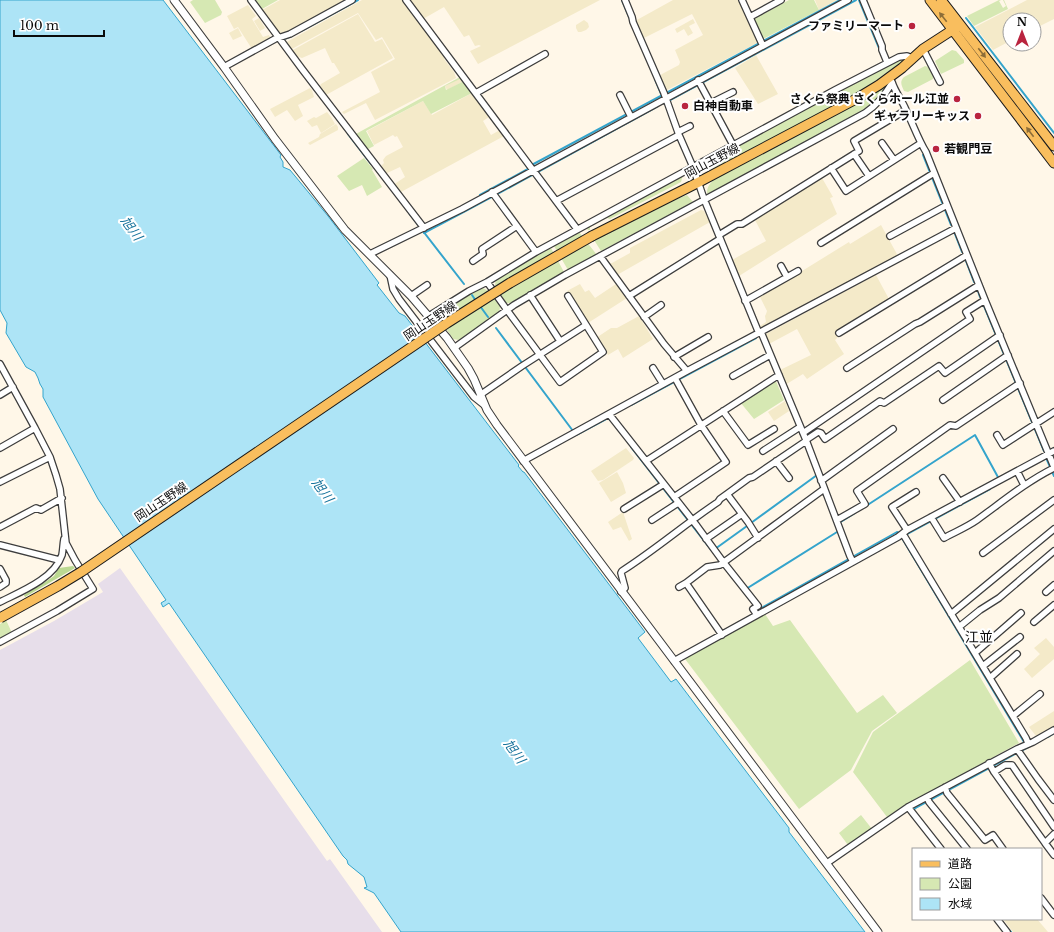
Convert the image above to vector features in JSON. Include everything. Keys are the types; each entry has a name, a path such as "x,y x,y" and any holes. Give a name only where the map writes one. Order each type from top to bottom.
{"main road":[{"path":"930,0 957,28 1054,146"},
{"path":"941,0 957,28 1054,162"},
{"name":"岡山玉野線","path":"0,618 81,572 435,331 510,282 592,236 699,182 892,79 923,49 957,28"}],"street":[{"path":"174,0 275,139 345,230 411,296 454,348 474,379 484,405 491,418 878,932"},
{"path":"251,0 422,229"},
{"path":"224,67 290,34 352,0"},
{"path":"406,0 577,229"},
{"path":"625,0 758,331 761,332 768,356 798,428 803,433 805,442 852,559"},
{"path":"742,0 762,43"},
{"path":"750,17 781,0"},
{"path":"370,254 494,195 533,170 664,95 700,83 762,43 848,0"},
{"path":"863,0 887,62"},
{"path":"923,49 940,82"},
{"path":"476,93 545,54"},
{"path":"429,316 469,291 577,229 887,62 902,56 912,58"},
{"path":"454,348 514,305 565,274 872,109 885,95 892,79"},
{"path":"892,79 926,152 931,174 956,228 1034,425 1051,452 1053,468 1024,485 975,521 944,538 932,519"},
{"path":"700,83 733,145"},
{"path":"711,103 733,92"},
{"path":"620,95 630,115"},
{"path":"885,95 899,96"},
{"path":"629,296 720,237 737,224 742,224 859,151 854,141 906,110"},
{"path":"556,200 678,134 690,126"},
{"path":"882,143 894,160"},
{"path":"831,168 846,191 921,143"},
{"path":"854,154 869,176"},
{"path":"821,243 931,174"},
{"path":"494,195 536,252"},
{"path":"890,236 945,207"},
{"path":"472,261 483,254 482,249 517,226"},
{"path":"523,461 575,432 610,415 663,384 676,380 687,371 956,228"},
{"path":"839,334 967,255"},
{"path":"600,256 664,344 687,371"},
{"path":"781,266 787,277"},
{"path":"746,301 798,271"},
{"path":"390,274 393,289 399,299 474,397 484,405"},
{"path":"487,282 560,382 603,352 568,296"},
{"path":"411,296 427,285"},
{"path":"847,368 979,285"},
{"path":"530,295 560,341"},
{"path":"803,433 970,319 966,312 985,300"},
{"path":"644,317 661,306"},
{"path":"480,394 586,325"},
{"path":"622,592 625,588 621,573 622,571 642,558 727,494 818,432 821,433 825,439 880,402 884,403 939,366 945,373 998,336"},
{"path":"674,357 708,337"},
{"path":"733,376 768,356"},
{"path":"943,400 1006,356"},
{"path":"0,364 36,428 50,457 62,498 66,543 93,589 57,611 0,642"},
{"path":"653,368 663,384"},
{"path":"646,461 777,376"},
{"path":"652,520 726,462 701,425 676,380"},
{"path":"837,520 865,504 857,491 950,425 956,426 1018,384"},
{"path":"0,395 13,387"},
{"path":"723,411 748,445 774,429"},
{"path":"997,435 1003,445 1054,412"},
{"path":"610,415 646,461 661,486 706,539 723,563 758,606 754,609 757,615"},
{"path":"0,448 36,428"},
{"path":"762,451 798,428"},
{"path":"821,481 893,429"},
{"path":"674,661 757,615 852,559 932,519 1051,452"},
{"path":"0,482 50,457"},
{"path":"776,461 789,478"},
{"path":"1017,472 1024,485"},
{"path":"943,478 960,502"},
{"path":"624,509 661,486"},
{"path":"679,587 707,567 723,563 824,489"},
{"path":"916,492 892,507 903,534 1028,743"},
{"path":"727,494 758,538"},
{"path":"0,527 36,508 41,510 62,498"},
{"path":"983,553 1054,500"},
{"path":"706,539 742,514"},
{"path":"951,614 1054,529"},
{"path":"0,601 42,579 50,573 60,559 64,534"},
{"path":"0,545 60,559 70,558 75,560"},
{"path":"959,627 980,610 999,598 1054,551"},
{"path":"0,569 6,583 0,587"},
{"path":"686,583 722,635"},
{"path":"1046,592 1054,585"},
{"path":"1034,622 1054,606"},
{"path":"975,653 1021,613"},
{"path":"983,666 1020,637"},
{"path":"990,678 1017,654"},
{"path":"1013,716 1040,694"},
{"path":"827,863 908,807 928,799 1003,761 1028,743 1033,742 1054,730"},
{"path":"1018,751 1054,800"},
{"path":"991,767 1003,761"},
{"path":"1003,761 1012,765 1054,827"},
{"path":"991,767 1054,855"},
{"path":"946,790 985,840 992,835 1002,848"},
{"path":"928,799 966,848"},
{"path":"908,807 940,848"},
{"path":"1045,842 1054,834"},
{"path":"1042,899 1054,915"},
{"path":"998,920 1007,932"}],"shaded area":[{"path":"280,0 346,0 285,33 280,34 262,10"},
{"path":"362,0 402,0 445,58 444,59 454,72 456,78 375,120 366,103 344,114 342,112 380,92 371,72 395,59 382,37 376,40 358,13 290,50 285,43"},
{"path":"409,0 600,0 478,64 470,51 481,46 475,46 469,35 464,37 444,7 423,19"},
{"path":"673,0 740,0 759,42 665,91 660,76 679,65 680,62 675,50 703,35 692,14 644,38 643,36 642,37 635,21"},
{"path":"815,0 837,0 819,10"},
{"path":"1027,0 1054,0 1054,19 1042,25 1042,12 1004,12"},
{"path":"248,5 256,16 252,19 263,37 269,35 271,39 252,49 238,27 234,29 227,16"},
{"path":"1002,13 1002,45 993,50 975,27"},
{"path":"358,14 375,42 382,39 393,58 326,95 322,91 320,86 321,84 340,73 334,63 332,63 325,48 302,58 296,56 291,51"},
{"path":"259,18 265,28 260,31 254,21"},
{"path":"693,19 695,23 689,26 693,33 688,36 684,29 677,33 675,29"},
{"path":"584,20 588,23 589,27 586,30 578,32 576,25"},
{"path":"238,28 242,36 233,40 229,33"},
{"path":"756,55 778,94 758,104 735,68"},
{"path":"460,78 462,82 447,90 445,86"},
{"path":"310,88 314,97 298,105 303,116 295,121 287,110 275,117 270,109"},
{"path":"472,93 489,117 483,121 491,135 500,130 504,136 401,192 395,188 393,185 405,177 400,167 385,174 380,167 384,163 383,160 386,156 403,147 397,136 395,137 393,135 374,145 367,131 423,101 432,115"},
{"path":"327,112 335,124 321,133 317,125 312,127 307,121 314,117 316,118"},
{"path":"336,124 338,130 310,145 308,143 319,137 320,134"},
{"path":"822,178 833,197 830,198 837,214 739,276 732,260 766,241 755,220"},
{"path":"701,210 704,211 710,222 617,275 608,264 630,253 630,248"},
{"path":"881,225 898,256 761,329 760,326 766,322 765,316 767,311 760,297 849,242 850,244"},
{"path":"876,275 889,299 835,333 838,337 835,340 844,354 807,379 803,374 785,385 780,370 811,355 797,329 769,344 765,336 766,334"},
{"path":"580,284 585,292 589,290 595,298 616,284 627,298 588,323 567,291"},
{"path":"639,316 653,339 623,358 618,349 608,355 596,338 611,328 617,328"},
{"path":"785,401 789,411 774,421 768,412"},
{"path":"626,448 634,458 633,460 603,480 598,481 591,471"},
{"path":"617,472 626,493 611,502 599,483"},
{"path":"623,512 632,539 629,541 621,527 613,530 608,522"},
{"path":"120,568 327,861 330,859 382,932 0,932 0,650 54,621 103,592 98,584"},
{"path":"1046,638 1054,647 1054,659 1032,678 1024,669 1040,654 1034,648"},
{"path":"1054,711 1054,726 1036,736 1029,727"},
{"path":"1004,920 1038,920 1048,932 1013,932"}],"green space":[{"path":"193,0 215,0 222,12 221,15 205,23 190,2"},
{"path":"255,0 278,0 262,9"},
{"path":"789,0 814,0 819,10 763,39 754,19"},
{"path":"999,0 1001,0 999,1 1003,8 1006,6 1004,0 1008,9 974,26 967,16"},
{"path":"952,50 956,51 964,60 964,63 941,74 935,61"},
{"path":"903,58 904,60 860,92 709,170 704,170 701,168 701,166 863,78"},
{"path":"925,66 928,67 933,79 908,92 904,91 901,82 902,79"},
{"path":"460,77 472,93 431,114 423,101 366,131 374,146 366,150 354,135","holes":["460,79 462,82 446,90 445,86"]},
{"path":"884,87 885,90 862,112 709,194 707,193 710,184 716,178"},
{"path":"364,158 373,169 372,170 382,187 367,196 362,185 349,191 337,176"},
{"path":"683,175 681,182 610,219 607,218 590,226 590,230 586,227"},
{"path":"687,195 693,202 601,251 594,240 617,227"},
{"path":"579,232 597,255 568,270 554,246"},
{"path":"551,248 564,272 513,303 506,303 495,285 496,279"},
{"path":"482,288 498,301 500,306 499,312 459,340 453,339 439,318 439,313 466,295"},
{"path":"775,379 784,400 754,419 740,402"},
{"path":"73,566 75,568 25,597 24,595 54,576 59,568"},
{"path":"765,614 773,626 790,620 857,713 883,695 897,713 872,731 851,770 799,809 685,659 686,656"},
{"path":"6,620 12,633 0,639 0,624"},
{"path":"970,660 1019,743 887,817 853,772 873,732"},
{"path":"861,815 872,829 848,845 839,833"}],"water":[{"name":"旭川","path":"0,0 163,0 281,155 280,157 283,162 283,167 290,170 328,216 379,283 377,285 399,313 405,316 645,632 638,638 671,682 676,679 789,828 789,832 865,932 401,932 374,893 364,888 367,887 364,877 348,864 347,860 169,603 163,607 161,603 166,600 98,499 43,397 43,389 35,372 26,367 6,333 7,323 0,310"}],"waterway":[{"path":"301,31 358,0"},
{"path":"622,0 630,19"},
{"path":"480,195 528,169 528,167 840,0"},
{"path":"670,100 856,0"},
{"path":"859,0 879,48"},
{"path":"966,18 1054,133"},
{"path":"281,40 292,36"},
{"path":"655,79 662,96"},
{"path":"424,233 658,106"},
{"path":"348,134 371,164"},
{"path":"923,155 951,225"},
{"path":"409,213 464,284"},
{"path":"955,234 962,252"},
{"path":"966,261 974,282"},
{"path":"978,291 980,297"},
{"path":"472,295 476,301"},
{"path":"480,306 488,317"},
{"path":"984,306 1044,451"},
{"path":"496,328 576,435 608,418 610,420"},
{"path":"631,405 756,338"},
{"path":"866,506 975,435 999,479"},
{"path":"631,447 712,551"},
{"path":"1047,460 1054,476"},
{"path":"751,523 817,475"},
{"path":"907,534 990,489"},
{"path":"839,523 855,513"},
{"path":"715,549 747,526"},
{"path":"746,589 837,532"},
{"path":"757,608 758,610 897,532 899,533 1024,742"},
{"path":"1048,737 1054,733"},
{"path":"914,810 1030,746"},
{"path":"1007,928 1011,932"}],"place":[{"name":"ファミリーマート","path":"912,26"},
{"name":"さくら祭典 さくらホール江並","path":"957,99"},
{"name":"白神自動車","path":"685,106"},
{"name":"ギャラリーキッス","path":"978,116"},
{"name":"若観門豆","path":"936,149"}],"district":[{"name":"江並","path":"979,637"}]}
